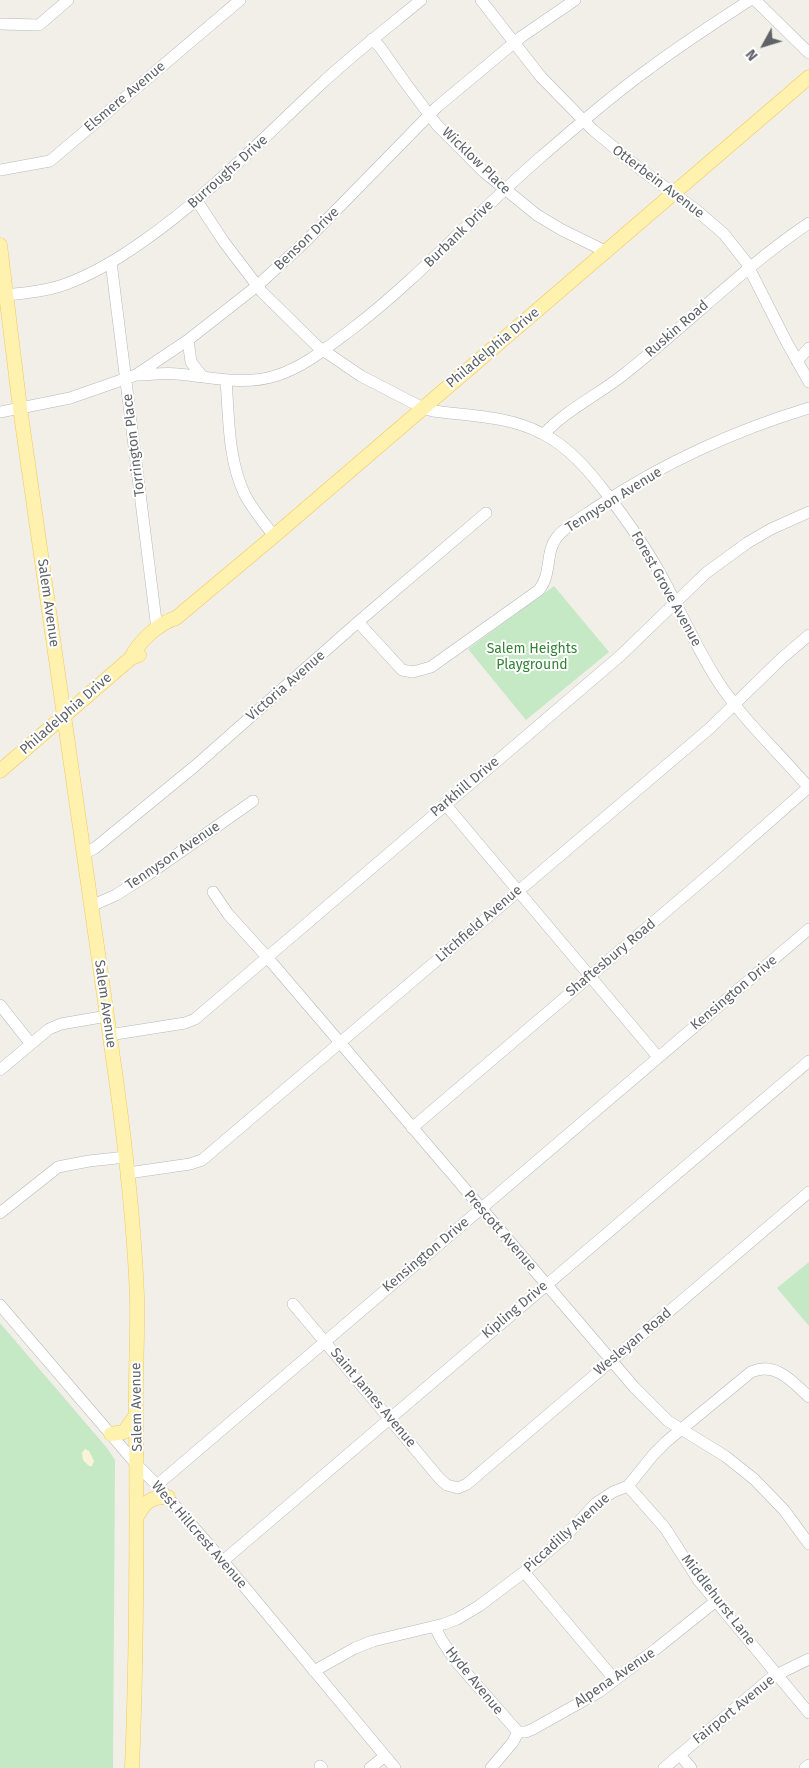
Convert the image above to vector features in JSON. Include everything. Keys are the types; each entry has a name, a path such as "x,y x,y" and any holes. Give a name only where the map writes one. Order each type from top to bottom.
{"main road":[{"name":"Philadelphia Drive","path":"132,658 136,648 157,629 167,621 176,618 274,536 809,77"},
{"name":"Salem Avenue","path":"0,245 20,408 82,854 107,1016 128,1172 134,1233 137,1299 136,1415 138,1516 132,1768"},
{"name":"Philadelphia Drive","path":"0,771 132,658 140,654 173,627 176,618"},
{"path":"111,1434 124,1432 136,1415"},
{"path":"138,1516 152,1498 168,1497"}],"street":[{"path":"0,24 39,24 68,0"},
{"name":"Elsmere Avenue","path":"0,170 50,161 240,0"},
{"name":"Burroughs Drive","path":"6,295 33,292 63,285 88,275 154,234 197,201 244,159 319,86 372,39 421,0"},
{"name":"Otterbein Avenue","path":"481,0 541,77 584,120 613,148 696,209 735,247 749,267 809,382"},
{"name":"Benson Drive","path":"0,412 70,398 131,377 188,340 257,286 306,241 429,114 514,44 575,0"},
{"name":"Burbank Drive","path":"131,377 164,373 247,381 277,375 300,366 324,351 391,298 504,190 584,120 649,68 750,0"},
{"path":"755,0 809,53"},
{"name":"Wicklow Place","path":"372,39 380,47 429,114 465,154 504,190 549,223 607,252"},
{"name":"Forest Grove Avenue","path":"197,201 224,242 257,286 285,316 324,351 361,376 423,408 433,411 498,418 520,424 544,434 575,457 593,477 633,530 676,602 714,675 734,705 809,788"},
{"name":"Ruskin Road","path":"544,434 554,423 624,375 749,267 809,222"},
{"name":"Torrington Place","path":"111,262 131,377 157,629"},
{"path":"188,340 191,362 202,376"},
{"path":"797,361 809,348"},
{"path":"226,380 230,440 237,473 246,497 274,536"},
{"name":"Tennyson Avenue","path":"358,622 402,670 412,672 431,667 539,590 545,580 551,550 556,539 586,514 665,467 699,450 760,425 809,408"},
{"name":"Parkhill Drive","path":"109,1034 190,1022 620,656 706,572 736,550 771,529 809,512"},
{"name":"Victoria Avenue","path":"82,854 95,848 194,766 486,513"},
{"name":"Litchfield Avenue","path":"128,1172 199,1161 709,729 782,658 809,635"},
{"name":"Shaftesbury Road","path":"412,1128 809,788"},
{"name":"Tennyson Avenue","path":"91,906 116,895 149,874 253,801"},
{"path":"445,804 658,1057"},
{"name":"Prescott Avenue","path":"213,892 228,914 267,956 634,1387 660,1414 725,1456 754,1479 784,1510 809,1544"},
{"name":"Kensington Drive","path":"157,1485 809,929"},
{"path":"0,1005 31,1044"},
{"path":"0,1070 49,1029 61,1024 107,1016"},
{"name":"Kipling Drive","path":"222,1561 809,1061"},
{"path":"0,1213 61,1166 126,1157"},
{"name":"Wesleyan Road","path":"454,1488 467,1484 809,1192"},
{"name":"Saint James Avenue","path":"294,1304 440,1479 454,1488"},
{"name":"West Hillcrest Avenue","path":"0,1305 137,1465 168,1497 395,1768"},
{"name":"Piccadilly Avenue","path":"314,1671 373,1640 435,1627 457,1619 479,1606 524,1572 564,1538 596,1503 613,1492 628,1486 653,1455 681,1429 754,1370 767,1368 782,1373 809,1397"},
{"name":"Middlehurst Lane","path":"628,1486 665,1528 699,1581 809,1713"},
{"path":"524,1572 615,1680"},
{"name":"Alpena Avenue","path":"518,1732 526,1732 533,1729 599,1692 698,1618 716,1601"},
{"name":"Hyde Avenue","path":"435,1627 454,1659 518,1732"},
{"name":"Fairport Avenue","path":"664,1768 772,1677 809,1659"},
{"path":"491,1768 513,1742 518,1732"},
{"path":"680,1755 691,1768"},
{"path":"370,1768 385,1756"},
{"path":"805,1768 809,1765"}],"green space":[{"name":"Salem Heights Playground","path":"554,586 609,652 526,720 468,649"},
{"path":"809,1262 809,1326 777,1288"},
{"path":"0,1323 107,1448 115,1460 113,1768 0,1768"}],"sand":[{"path":"85,1449 89,1451 94,1461 92,1466 89,1466 83,1460 82,1453"}]}
